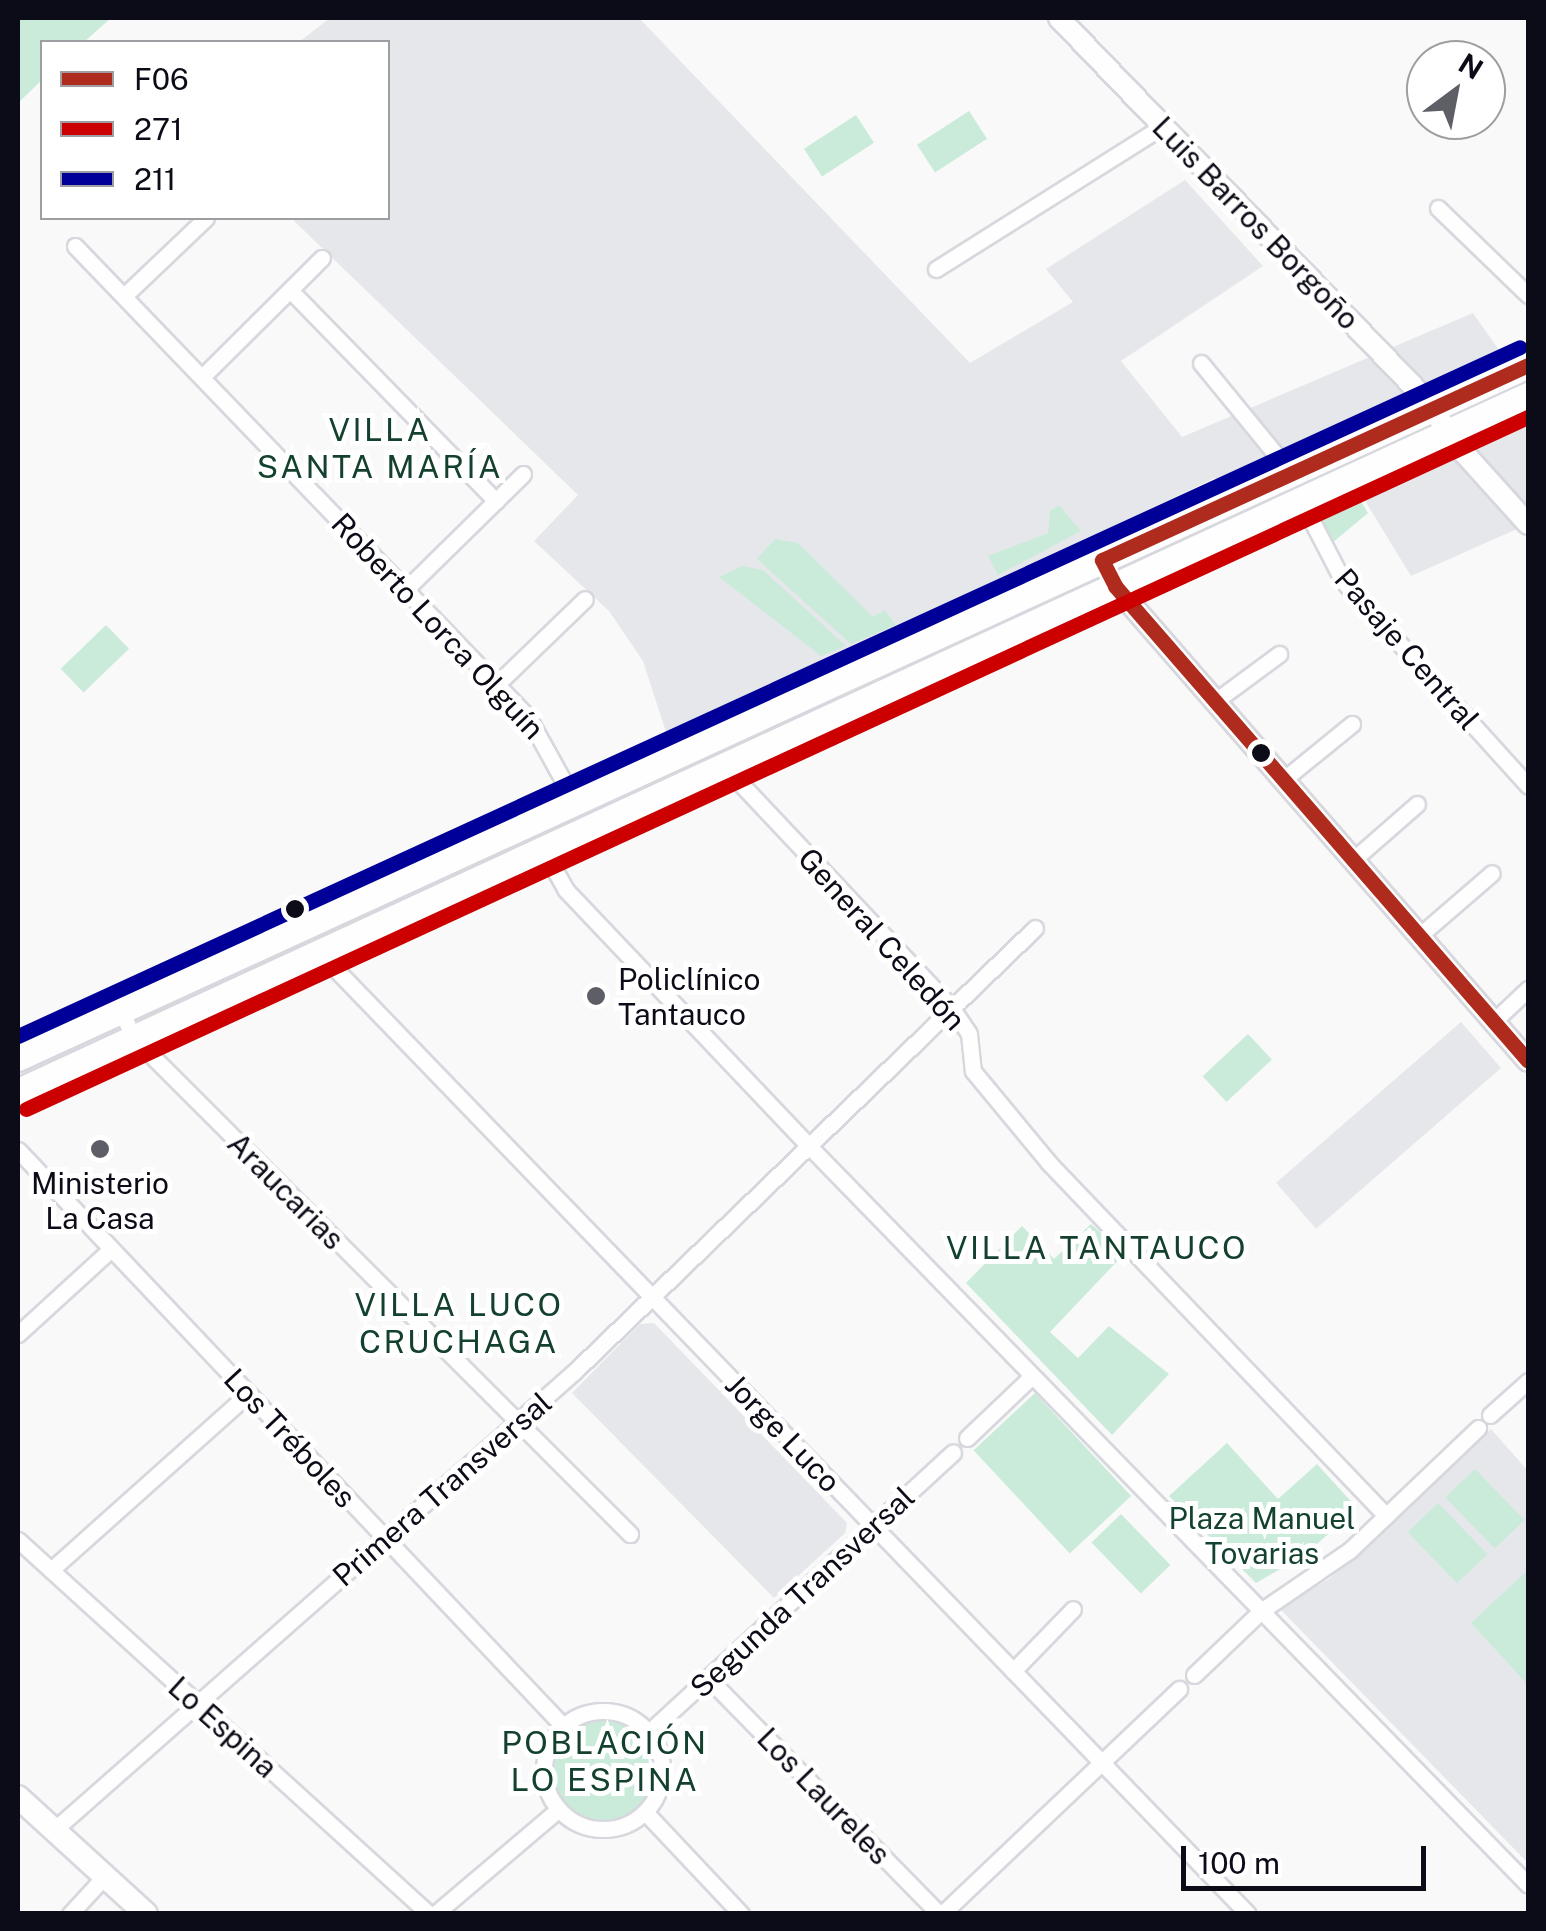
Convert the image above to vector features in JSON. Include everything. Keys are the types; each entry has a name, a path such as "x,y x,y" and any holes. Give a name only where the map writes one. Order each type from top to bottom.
{"main road":[{"path":"18,1058 1528,365"},
{"path":"18,1090 1528,394"},
{"path":"18,1797 146,1914"}],"street":[{"name":"Luis Barros Borgoño","path":"1059,18 1434,409 1446,433 1528,524"},
{"path":"936,269 1164,126"},
{"path":"1438,208 1528,296"},
{"path":"124,296 204,220"},
{"name":"Roberto Lorca Olguín","path":"75,246 498,684 540,732 575,802"},
{"path":"202,377 322,258"},
{"path":"290,290 496,501"},
{"path":"1201,363 1292,474"},
{"path":"406,589 523,474"},
{"name":"Pasaje Central","path":"1302,500 1344,581 1528,786"},
{"path":"1102,560 1115,586 1528,1060"},
{"path":"498,684 585,600"},
{"path":"1214,702 1279,654"},
{"path":"1283,780 1352,724"},
{"name":"General Celedón","path":"724,766 952,1007 969,1034 973,1070 990,1094 1386,1516"},
{"path":"1353,860 1418,804"},
{"path":"542,848 566,890 808,1145 1528,1885"},
{"path":"1419,936 1492,874"},
{"name":"Primera Transversal","path":"54,1830 518,1423 1035,928"},
{"name":"Jorge Luco","path":"319,952 1248,1914"},
{"path":"1494,1021 1528,990"},
{"name":"Araucarias","path":"121,1010 132,1037 630,1534"},
{"name":"Los Tréboles","path":"18,1150 563,1726"},
{"path":"18,1334 112,1249"},
{"path":"967,1438 1032,1376"},
{"path":"1490,1415 1528,1381"},
{"path":"51,1570 248,1394"},
{"path":"1194,1675 1261,1611 1320,1574 1478,1428"},
{"name":"Segunda Transversal","path":"649,1732 953,1452"},
{"name":"Lo Espina","path":"18,1540 432,1914"},
{"path":"1014,1671 1073,1609"},
{"name":"Los Laureles","path":"709,1679 940,1914"},
{"path":"940,1914 1179,1689"},
{"path":"607,1710 649,1732 663,1773 645,1812 602,1830 558,1809 548,1792 544,1761 563,1726 607,1710"},
{"path":"432,1914 558,1809"},
{"path":"645,1812 741,1914"},
{"path":"70,1914 105,1876"}],"shaded area":[{"path":"330,18 639,18 970,363 1073,302 1046,269 1185,180 1263,266 1121,361 1182,437 1473,313 1528,391 1528,524 1411,576 1329,442 1225,490 1215,478 668,738 643,661 609,611 534,541 578,495 293,220 390,220 390,40 302,40"},
{"path":"1461,1022 1501,1068 1316,1229 1276,1183"},
{"path":"654,1323 847,1523 845,1533 774,1598 572,1393 640,1324"},
{"path":"1491,1429 1528,1471 1528,1863 1279,1608 1329,1579"}],"green space":[{"path":"18,18 111,18 86,40 40,40 40,82 18,103"},
{"path":"969,111 987,139 935,172 917,145"},
{"path":"856,115 874,143 822,176 804,149"},
{"path":"1359,498 1368,513 1332,543 1316,519"},
{"path":"1059,505 1081,531 998,575 988,556 1048,533 1050,511"},
{"path":"775,539 798,543 873,617 885,610 896,625 851,644 757,559"},
{"path":"742,566 763,570 846,646 821,656 719,577"},
{"path":"106,625 129,649 84,693 61,669"},
{"path":"1248,1034 1272,1060 1227,1102 1203,1076"},
{"path":"1091,1224 1124,1254 1050,1332 1078,1358 1109,1326 1169,1374 1112,1435 966,1283 1022,1226 1054,1259"},
{"path":"1035,1393 1131,1496 1070,1553 974,1450"},
{"name":"Plaza Manuel Tovarias","path":"1227,1443 1278,1499 1317,1464 1357,1508 1306,1554 1256,1583 1169,1496"},
{"path":"1475,1469 1524,1520 1495,1549 1446,1497"},
{"path":"1438,1503 1487,1554 1457,1583 1408,1532"},
{"path":"1121,1514 1170,1565 1141,1594 1092,1542"},
{"path":"1528,1570 1528,1685 1471,1623"},
{"path":"603,1719 622,1723 639,1734 650,1751 654,1770 650,1789 639,1806 622,1817 603,1821 584,1817 567,1806 556,1789 552,1770 556,1751 567,1734 584,1723"}],"transit line":[{"name":"211","path":"18,1036 1520,347"},
{"name":"F06","path":"1102,560 1528,365"},
{"name":"271","path":"26,1109 1528,417"},
{"name":"F06","path":"1102,560 1115,586 1528,1061"}],"place":[{"name":"Policlínico Tantauco","path":"596,996"},
{"name":"Ministerio La Casa","path":"100,1149"}],"district":[{"name":"VILLA SANTA MARÍA","path":"380,450"},
{"name":"VILLA TANTAUCO","path":"1097,1248"},
{"name":"VILLA LUCO CRUCHAGA","path":"459,1324"},
{"name":"POBLACIÓN LO ESPINA","path":"605,1762"}]}
